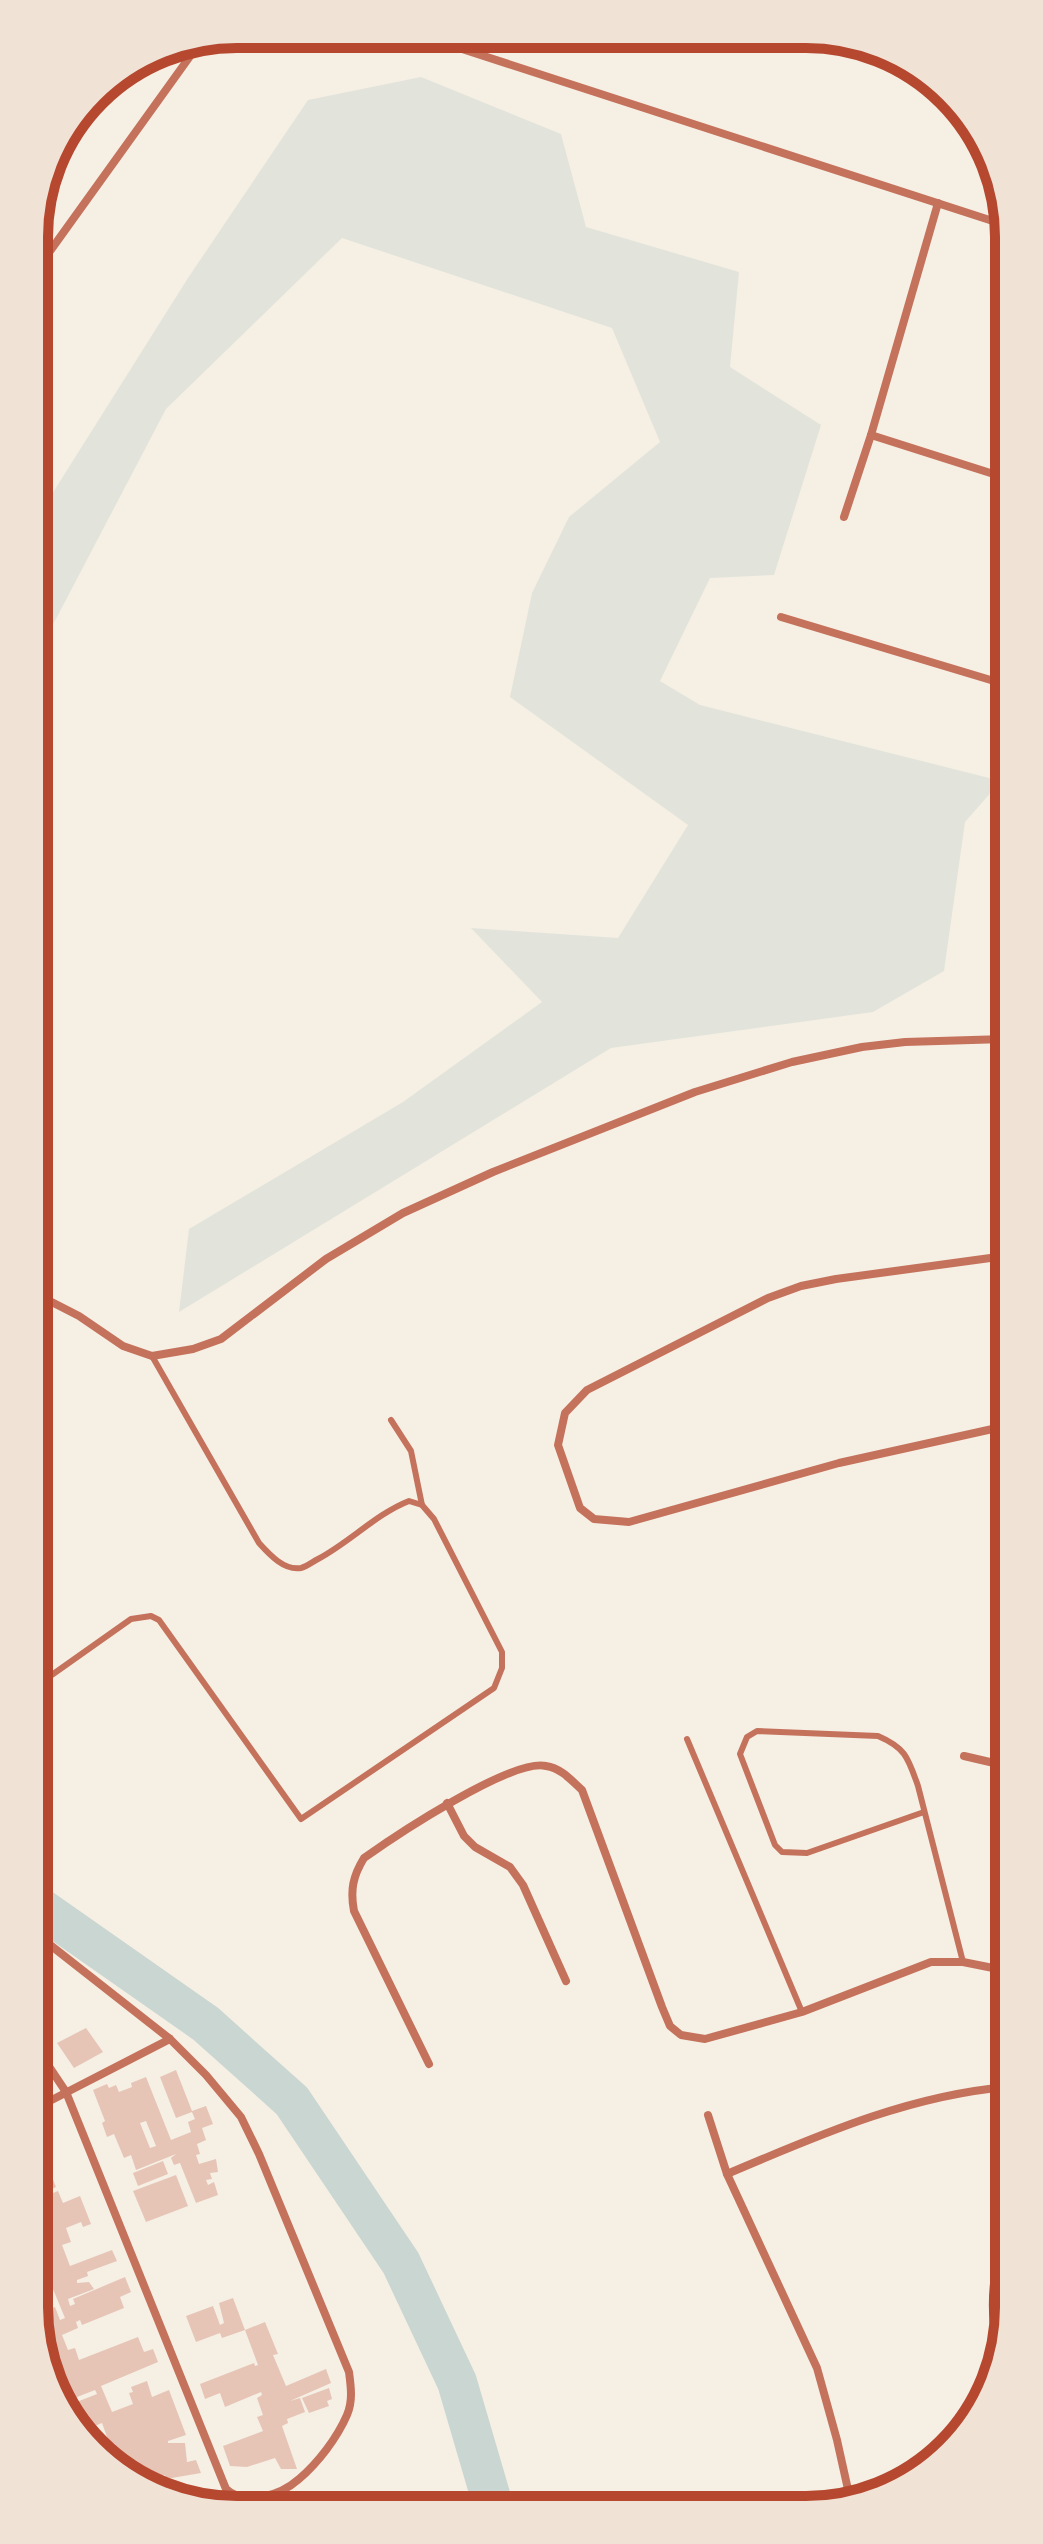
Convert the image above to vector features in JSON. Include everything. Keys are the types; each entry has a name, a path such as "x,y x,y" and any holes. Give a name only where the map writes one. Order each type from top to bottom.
{"street":[{"path":"459,48 994,221"},
{"path":"48,254 192,53"},
{"path":"844,517 938,203"},
{"path":"871,435 995,474"},
{"path":"781,617 995,681"},
{"path":"48,1300 79,1316 123,1346 152,1356 193,1349 221,1339 326,1259 403,1213 493,1172 695,1092 792,1062 862,1047 905,1042 995,1039"},
{"path":"995,1257 836,1279 801,1286 768,1298 587,1390 565,1413 558,1445 580,1508 594,1519 629,1522 839,1463 995,1428"},
{"path":"964,1756 995,1763"},
{"path":"429,2064 354,1911 352,1884 364,1858 447,1803 527,1766 546,1766 562,1773 582,1790 670,2026 681,2035 705,2039 802,2012 931,1962 963,1962 995,1968"},
{"path":"447,1803 464,1836 475,1847 510,1867 523,1885 566,1981"},
{"path":"48,1943 170,2039 241,2117 349,2372 351,2394 347,2414 327,2448 298,2481 261,2496"},
{"path":"48,2102 170,2039"},
{"path":"48,2065 66,2092 221,2480 235,2496"},
{"path":"727,2174 808,2139 888,2111 933,2098 995,2088"},
{"path":"708,2115 727,2174 817,2368 848,2491"}],"lane":[{"path":"152,1356 259,1543 272,1557 288,1566 301,1568 354,1536 392,1508 409,1501 422,1505"},
{"path":"48,1678 131,1619 151,1616 159,1620 301,1819 494,1688 502,1668 502,1652 434,1519 422,1505 411,1451 391,1420"},
{"path":"924,1812 807,1853 782,1852 775,1845 740,1754 743,1744 747,1737 757,1731 878,1736 897,1744 910,1762 924,1812 963,1962"},
{"path":"687,1739 802,2012"}],"shaded area":[{"path":"421,77 561,134 586,227 739,272 730,367 821,425 774,575 710,578 660,681 700,705 995,779 995,788 965,822 944,971 873,1012 611,1048 179,1312 189,1229 403,1102 542,1002 471,928 618,938 688,825 510,697 532,593 569,517 660,442 612,328 342,238 166,409 48,634 48,500 188,278 308,100"}],"building":[{"path":"86,2028 103,2052 74,2068 57,2043"},
{"path":"176,2070 192,2111 206,2106 213,2124 202,2128 206,2140 197,2144 200,2154 196,2155 199,2164 216,2159 218,2172 210,2173 212,2179 206,2180 208,2185 214,2182 218,2195 196,2203 180,2163 174,2165 171,2158 176,2154 136,2170 131,2155 124,2158 114,2134 107,2137 102,2123 105,2121 93,2090 107,2084 109,2088 116,2085 119,2092 146,2077 171,2140 191,2132 188,2122 195,2119 192,2112 176,2118 160,2077","holes":["146,2121 156,2146 150,2148 140,2123"]},
{"path":"163,2161 168,2174 138,2186 133,2173"},
{"path":"48,2167 56,2187 48,2190"},
{"path":"176,2175 188,2206 146,2222 133,2191"},
{"path":"58,2191 63,2203 80,2196 91,2224 83,2227 81,2222 66,2228 71,2242 62,2245 70,2266 112,2250 117,2261 87,2272 88,2276 77,2280 77,2283 89,2282 94,2289 68,2299 70,2306 75,2304 73,2299 125,2277 131,2292 120,2297 124,2308 82,2325 80,2320 76,2322 78,2328 62,2335 68,2350 75,2348 79,2360 138,2337 144,2352 153,2349 158,2362 101,2386 112,2412 133,2404 129,2393 133,2392 131,2387 147,2381 152,2397 169,2390 186,2435 168,2443 185,2443 187,2462 196,2460 201,2473 158,2478 132,2464 113,2449 102,2423 92,2427 75,2403 97,2394 95,2390 73,2399 54,2356 48,2310 55,2307 60,2320 65,2318 48,2277 48,2195"},
{"path":"233,2298 245,2330 222,2338 220,2333 196,2342 186,2316 213,2306 220,2325 224,2323 219,2303"},
{"path":"265,2322 278,2354 273,2355 286,2386 326,2369 331,2383 290,2401 300,2398 305,2412 287,2419 288,2423 282,2426 297,2469 281,2469 275,2458 247,2467 230,2466 223,2446 263,2431 257,2417 263,2415 257,2398 262,2395 261,2392 225,2407 220,2393 205,2399 200,2384 254,2363 258,2365 245,2330"},
{"path":"329,2388 332,2399 327,2401 329,2406 309,2413 302,2398"}],"waterway":[{"path":"48,1913 206,2024 292,2101 401,2263 457,2382 490,2496"}]}
